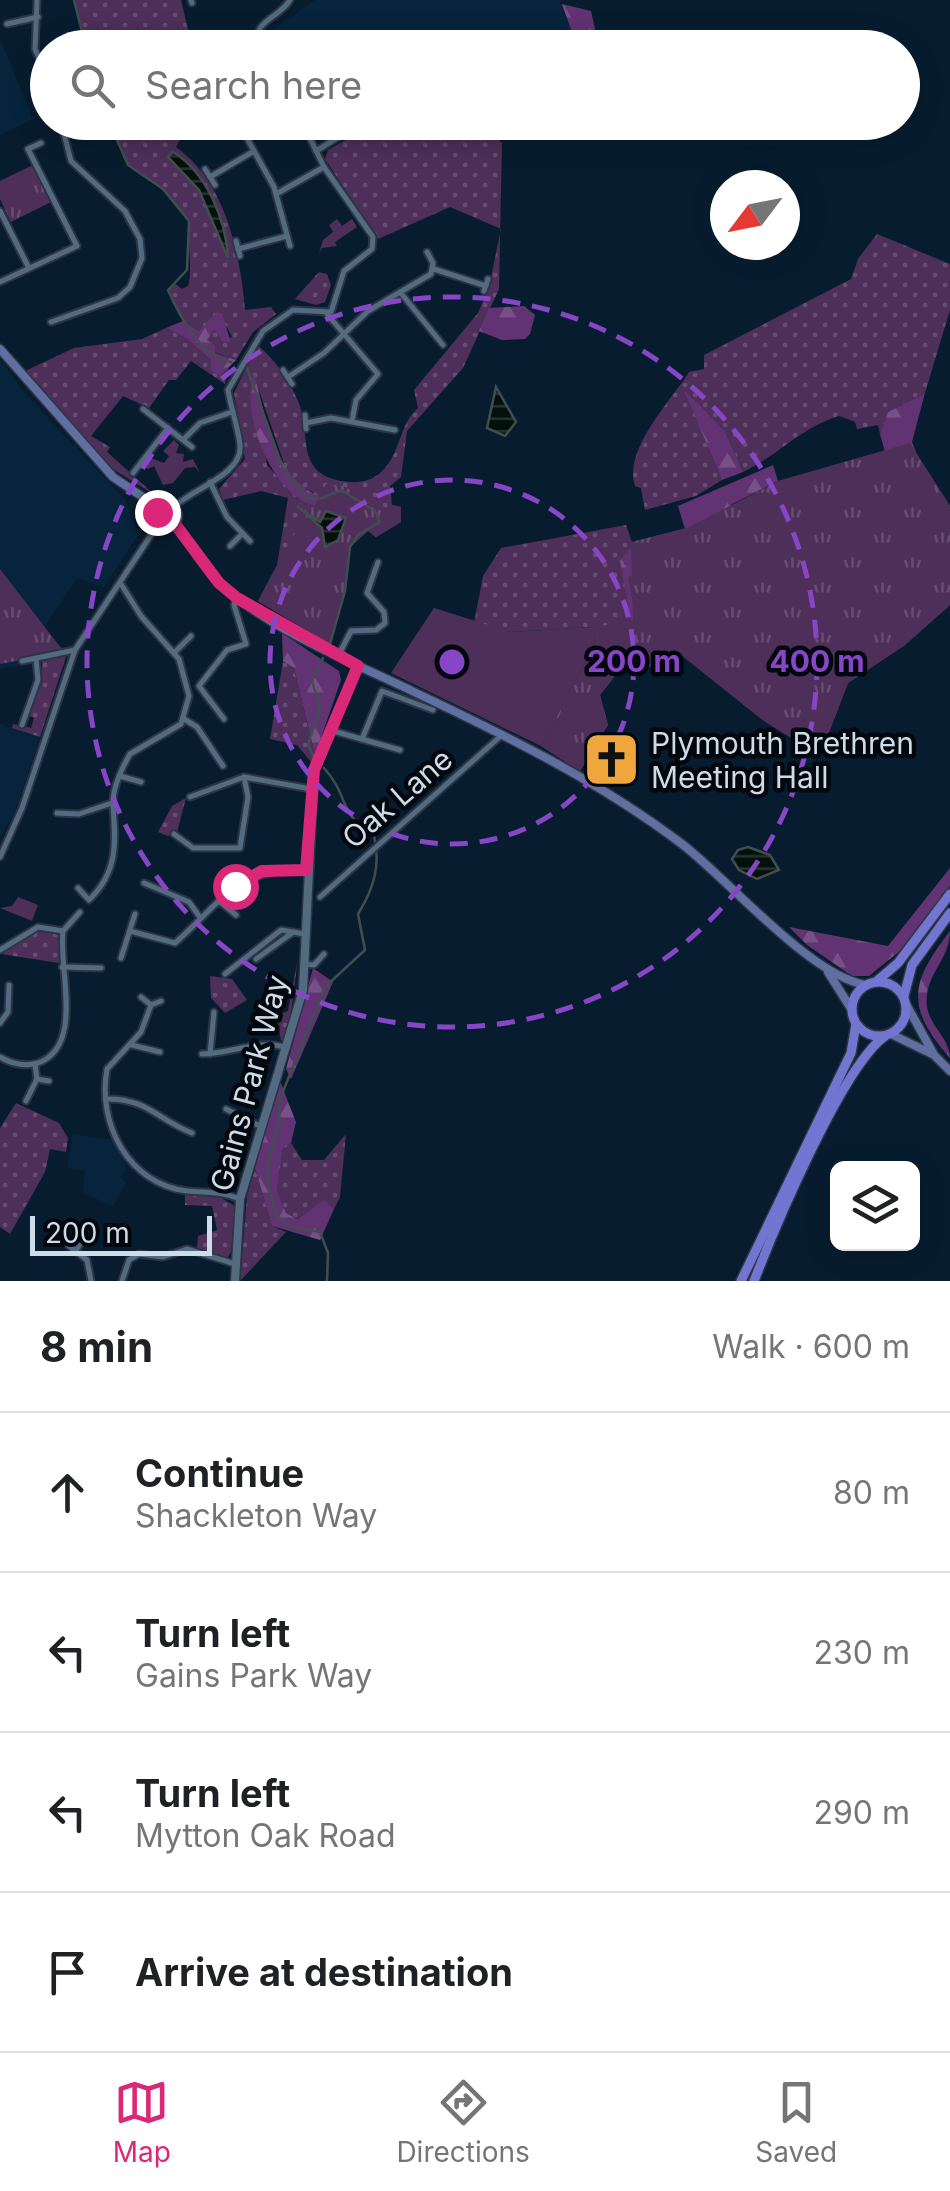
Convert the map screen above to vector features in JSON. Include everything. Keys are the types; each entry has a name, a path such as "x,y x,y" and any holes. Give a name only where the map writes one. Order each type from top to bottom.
{"highway":[{"path":"740,1281 851,1053 855,996 905,954 950,894"},
{"path":"754,1281 847,1084 862,1058 905,1019 912,965 950,913"},
{"path":"870,984 894,986 905,1001"},
{"path":"856,1024 868,1035 888,1035"}],"main road":[{"path":"0,349 113,477 159,508 174,507 178,516 175,524"},
{"path":"159,508 159,523 175,524 219,583 237,598 338,656 503,734 640,814 684,846 827,970 852,1010"},
{"path":"827,970 870,984"},
{"path":"905,1001 934,1055 950,1070"},
{"path":"888,1035 934,1055"}],"street":[{"path":"37,0 37,30"},
{"path":"259,30 290,0"},
{"path":"12,24 38,18"},
{"path":"51,322 118,298 130,287 142,258 140,239 125,210 71,161 66,140"},
{"path":"248,140 276,194 290,246"},
{"path":"311,140 324,166 369,229 374,244 369,253 344,271 338,303 327,314"},
{"path":"316,150 333,140"},
{"path":"0,282 77,246 28,149 42,143"},
{"path":"210,177 254,151"},
{"path":"276,194 324,166"},
{"path":"205,169 215,185"},
{"path":"0,210 29,268"},
{"path":"236,241 239,253 288,236"},
{"path":"427,252 434,270"},
{"path":"283,370 290,380 368,310 434,270 486,285"},
{"path":"400,292 443,346"},
{"path":"174,507 210,481 227,474 237,462 240,444 230,381 258,336 293,310 327,314 378,374 356,400 352,421"},
{"path":"143,409 192,446"},
{"path":"184,440 200,423 232,412"},
{"path":"306,422 332,418 395,430"},
{"path":"133,473 168,428"},
{"path":"210,481 227,517 250,541"},
{"path":"0,857 22,808 75,650 159,523"},
{"path":"230,546 242,534"},
{"path":"338,656 350,632 384,625 384,612 368,593 378,562"},
{"path":"0,1057 19,1065 35,1064 52,1054 63,1037 63,931 106,881 113,862 116,834 112,803 127,751 170,733 184,720 188,682 174,653 140,616 121,584"},
{"path":"224,718 199,686 227,650 246,644 234,605 237,598"},
{"path":"174,653 191,636"},
{"path":"22,661 75,650"},
{"path":"22,724 38,680 36,659"},
{"name":"Gains Park Way","path":"235,1281 240,1199 260,1126 288,1049 304,964 312,789 329,730 358,666"},
{"path":"362,739 382,691 433,710"},
{"path":"184,720 197,727 222,766"},
{"path":"329,730 400,750"},
{"name":"Oak Lane","path":"320,897 376,843 503,734"},
{"path":"388,758 389,748"},
{"path":"120,776 140,782"},
{"path":"174,834 193,848 240,848 248,797 244,777"},
{"path":"199,803 193,796 244,777 312,789"},
{"path":"57,814 70,819 112,803"},
{"path":"130,931 175,943 218,900 262,871 306,870"},
{"path":"144,882 189,902 199,916"},
{"path":"78,888 89,900"},
{"path":"218,900 226,914 236,915"},
{"path":"120,958 135,914"},
{"path":"0,950 38,926 63,931"},
{"path":"225,974 281,930 305,934"},
{"path":"256,960 292,933"},
{"path":"304,964 314,965 324,954"},
{"path":"62,968 101,968"},
{"path":"0,1024 8,1012 10,985"},
{"path":"141,997 151,1005"},
{"path":"160,1001 151,1005 132,1045 107,1069 108,1124 134,1167 184,1191 222,1192 240,1199"},
{"path":"214,1012 206,1054 260,1044 288,1049"},
{"path":"132,1045 160,1052"},
{"path":"26,1102 38,1079 35,1064"},
{"path":"38,1079 49,1081"},
{"path":"106,1099 136,1100 192,1132"},
{"path":"226,1109 237,1118 260,1126"},
{"path":"222,1192 224,1182 234,1178"},
{"path":"78,1249 82,1240"},
{"path":"69,1246 78,1249 87,1260 91,1281"},
{"path":"122,1281 129,1260 139,1254 163,1257 187,1249 235,1264"}],"shaded area":[{"path":"315,0 560,0 571,30 272,30"},
{"path":"0,39 30,112 30,120 0,135"},
{"path":"173,152 205,185 219,213 228,258 199,190 168,157"},
{"path":"0,359 23,391 126,501 138,535 104,587 77,578 42,630 63,648 24,656 23,665 0,669"},
{"path":"496,387 516,422 505,436 487,428"},
{"path":"297,506 320,522 326,511 346,518 338,540 325,547 322,528"},
{"path":"0,724 40,737 14,814 0,837"},
{"path":"748,847 770,855 779,870 757,879 739,870 732,859 738,850"},
{"path":"73,1134 115,1140 127,1170 120,1177 126,1183 113,1206 83,1193 85,1171 67,1168"}],"green space":[{"path":"74,0 181,0 188,30 82,30"},
{"path":"562,4 591,11 595,30 571,30"},
{"path":"117,140 180,140 176,147 193,162 218,199 234,243 245,310 271,307 276,314 253,332 236,360 214,352 215,345 206,340 214,328 222,341 232,337 225,324 199,331 183,321 168,290 174,283 182,289 188,286 189,220 163,189 128,165"},
{"path":"345,140 499,140 502,143 500,229 450,207 378,239 325,159 328,150"},
{"path":"33,165 51,202 11,222 0,199 0,181"},
{"path":"337,219 342,226 352,219 357,227 335,242 337,246 322,248 319,254 323,240 333,232 329,225"},
{"path":"500,233 499,289 463,368 407,431 401,477 390,486 392,505 401,507 401,522 376,537 368,531 350,547 345,591 330,644 258,601 277,565 288,498 261,491 223,500 219,489 245,459 234,393 257,345 276,363 294,393 312,463 332,479 369,479 390,461 407,422 418,408 414,390 478,313 489,287","holes":["254,376 294,482 314,493 298,499 267,465"]},
{"path":"877,234 950,264 950,310 925,393 888,412 880,434 878,425 857,429 855,422 839,416 812,428 743,472 725,431 686,393 722,480 696,496 645,510 641,488 635,486 636,457 650,427 689,372 704,369 704,355 851,279 858,259"},
{"path":"319,272 327,274 331,285 325,302 316,305 295,299"},
{"path":"524,306 535,315 525,339 502,340 479,331 489,308"},
{"path":"217,312 222,313 231,343 222,341 214,329 207,340 215,345 215,353 236,360 220,376 211,371 211,360 187,339 166,328 183,321 199,331"},
{"path":"166,328 187,339 211,360 211,371 220,376 229,367 225,384 191,361 176,380 169,380 149,408 123,396 91,436 110,447 107,452 156,496 113,469 23,372 74,348 142,339"},
{"path":"254,374 274,444 292,475 319,496 315,506 299,499 285,486 263,450 251,409"},
{"path":"684,390 725,431 743,472 722,480"},
{"path":"925,393 912,442 917,455 886,465 855,460 885,452 880,434 888,412"},
{"path":"174,440 179,445 176,453 184,454 183,462 193,459 200,473 195,467 185,468 173,483 163,485 154,466 148,469 143,465 151,458 164,463 169,456 163,451"},
{"path":"910,443 950,506 950,605 905,645 848,683 828,735 806,747 764,721 680,654 673,675 628,659 600,695 608,725 580,771 541,746 595,644 594,627 633,621 631,542 685,529 778,481"},
{"path":"917,455 950,506 950,605 905,645 848,683 828,735 806,747 764,721 680,654 673,675 628,659 600,695 608,725 580,771 541,746 595,644 594,627 511,632 474,623 483,576 501,548 626,525 632,542 717,520 778,481 855,460 886,464"},
{"path":"773,465 778,481 732,504 717,520 685,529 678,506"},
{"path":"326,484 343,486 382,505 384,513 392,505 401,507 401,522 376,537 368,531 350,547 345,591 330,644 258,601 302,520 293,508 298,499 315,506"},
{"path":"630,548 642,573 628,577 636,622 631,621 620,561"},
{"path":"0,569 64,652 0,664"},
{"path":"434,608 511,632 594,627 595,644 541,746 391,673"},
{"path":"282,633 339,671 341,680 315,755 294,668 283,661"},
{"path":"67,654 40,737 12,728 13,724 31,728 34,718 28,715 41,680 42,660"},
{"path":"283,661 294,668 315,755 313,764 297,745 270,739"},
{"path":"186,798 177,832 168,836 158,832 172,806"},
{"path":"950,868 950,886 901,950 869,976 852,976 807,945 789,927 888,946"},
{"path":"18,897 38,905 32,921 0,908 12,906"},
{"path":"41,929 59,935 59,963 1,954"},
{"path":"950,931 946,951 929,986 927,1007 950,1058 925,1024 918,995 927,966"},
{"path":"298,958 288,1036 281,1041 277,1015 288,1011"},
{"path":"313,968 333,982 291,1079 286,1069"},
{"path":"210,976 232,979 247,1000 225,1013 211,998"},
{"path":"280,1081 296,1122 291,1143 283,1147 277,1190 286,1213 298,1219 324,1200 334,1209 320,1240 272,1226 255,1168"},
{"path":"16,1103 59,1123 68,1138 66,1152 50,1149 45,1172 10,1234 0,1227 0,1128"},
{"path":"346,1134 340,1197 334,1209 324,1201 299,1219 286,1213 277,1190 283,1146 291,1143 302,1160 324,1160"},
{"path":"255,1168 272,1226 286,1232 240,1281 247,1196"},
{"path":"209,1191 235,1206 231,1252 226,1260 197,1248 198,1236 217,1230 212,1206 185,1205 185,1193"}],"waterway":[{"path":"74,0 82,30"},
{"path":"117,140 128,165 163,189 189,221 187,270 168,290 201,344 210,353 231,362"},
{"path":"247,368 284,471 306,498 317,498"},
{"path":"320,499 341,490 375,511 380,522 358,535 350,547 345,591 330,644"},
{"path":"314,758 308,744 320,708 312,681 323,658"},
{"path":"324,768 354,819 374,835 375,876 358,914 365,950 325,987 278,1104 279,1121 268,1173 276,1215 291,1227 320,1232 328,1253 327,1281"}],"place":[{"name":"Plymouth Brethren Meeting Hall","path":"612,760"}],"route":[{"path":"157,512 159,523 175,524 219,583 237,598 358,666 314,770 306,870 262,871 235,886"}]}
